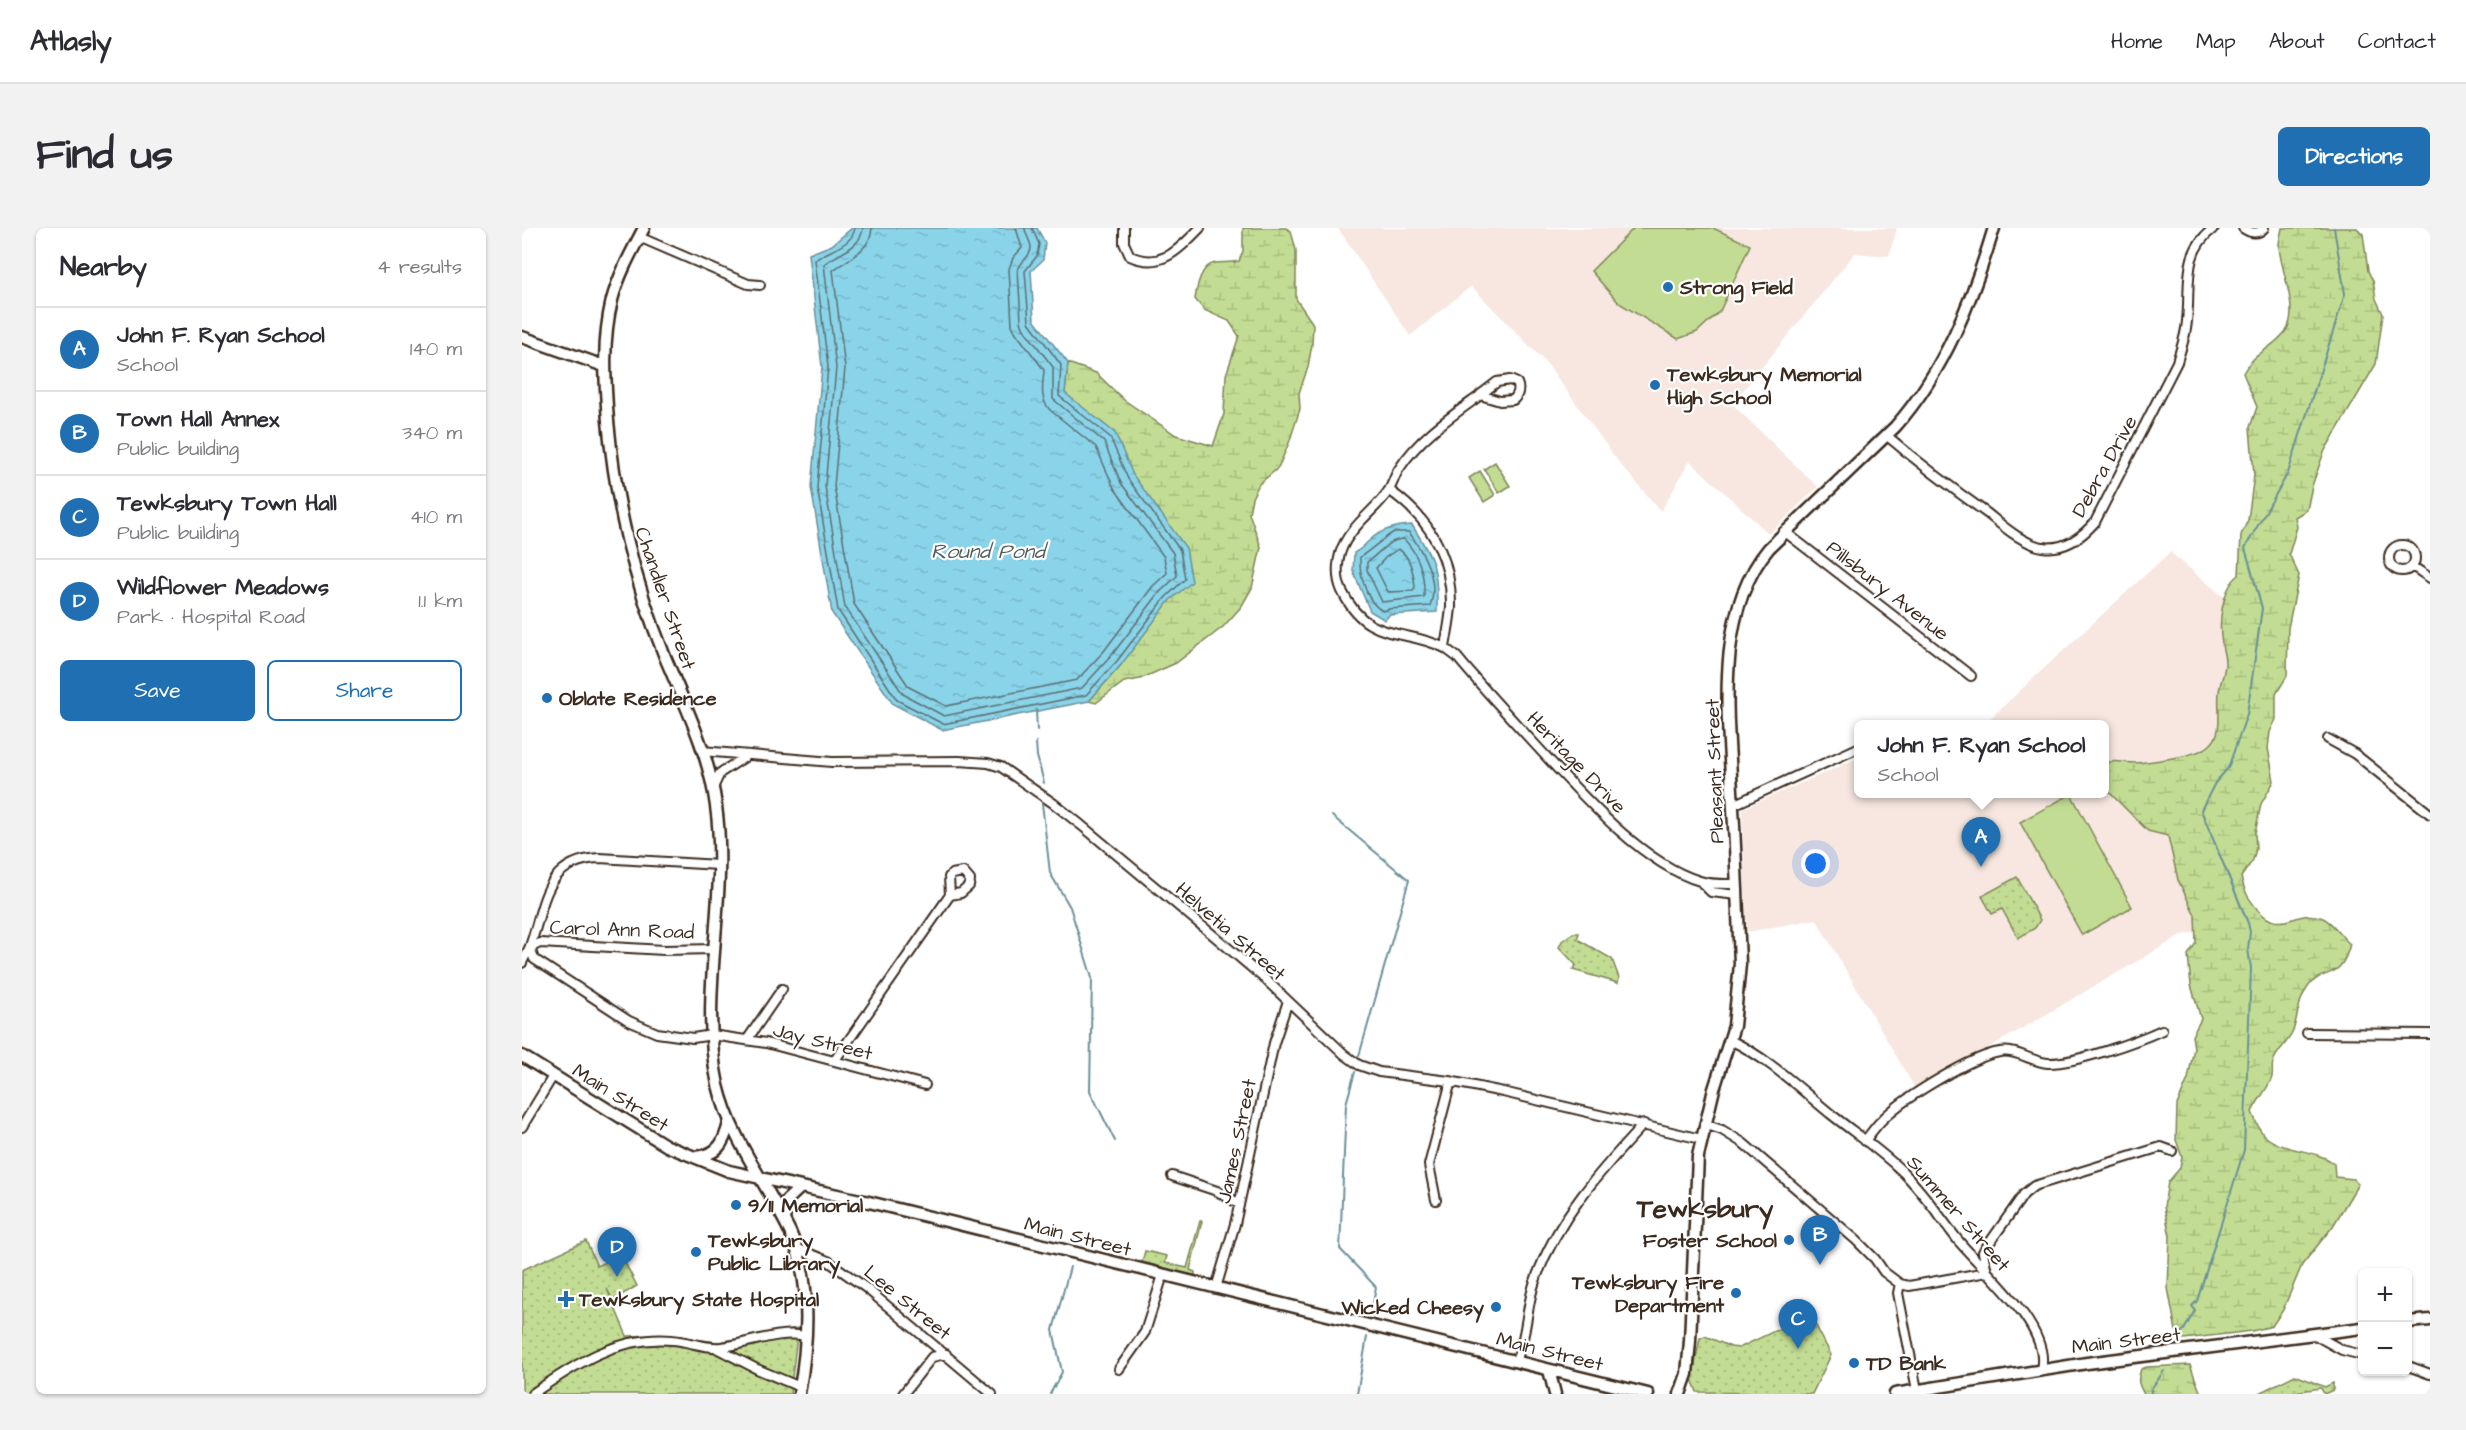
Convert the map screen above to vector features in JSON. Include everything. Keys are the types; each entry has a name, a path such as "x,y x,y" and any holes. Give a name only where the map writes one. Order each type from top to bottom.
{"main road":[{"name":"Pleasant Street","path":"1680,1394 1687,1374 1690,1341 1696,1167 1704,1124 1735,1020 1740,964 1729,689 1735,619 1741,595 1758,560 1784,531 1886,435 1913,406 1940,362 1977,283 1994,228"},
{"name":"Chandler Street","path":"642,233 622,270 607,329 604,366 617,500 628,548 665,656 693,721 713,788 718,815 719,866 712,1035 718,1085 729,1123 784,1220 796,1248 804,1284 805,1335 800,1390"},
{"path":"522,337 604,366"},
{"name":"Main Street","path":"522,1056 667,1146 729,1171 1648,1394"},
{"path":"691,1157 708,1155 718,1149 725,1140 729,1123"},
{"path":"784,1220 787,1200 801,1187"},
{"path":"2412,1322 2430,1320"},
{"name":"Main Street","path":"1895,1394 2041,1369 2358,1329"},
{"path":"1549,1370 1555,1394"}],"street":[{"path":"1124,228 1124,243 1130,256 1150,262 1167,257 1200,228"},
{"name":"Debra Drive","path":"1886,435 1927,469 2024,539 2044,547 2066,544 2075,540 2086,533 2095,522 2177,362 2186,335 2190,262 2198,241 2214,228"},
{"path":"2243,228 2257,233 2264,228"},
{"path":"642,233 748,284 760,285"},
{"path":"1510,380 1517,383 1517,394 1508,402 1480,395 1497,382 1510,380"},
{"name":"Heritage Drive","path":"1478,397 1437,427 1418,445 1398,470 1381,501 1360,521 1344,543 1339,561 1339,585 1348,603 1362,620 1374,627 1394,635 1427,641 1445,648 1457,657 1552,762 1612,822 1657,858 1701,882 1737,890"},
{"path":"1389,490 1419,514 1431,529 1442,553 1451,595 1445,648"},
{"name":"Pillsbury Avenue","path":"1784,531 1971,676"},
{"path":"2412,566 2430,578"},
{"path":"2328,739 2355,754 2430,814"},
{"path":"1733,805 1854,750"},
{"name":"Helvetia Street","path":"702,751 859,763 963,761 1001,767 1063,810 1214,935 1344,1054 1360,1065 1379,1072 1451,1081 1701,1139"},
{"path":"713,788 720,773 749,754"},
{"path":"522,963 530,948 542,904 550,885 566,868 585,859 719,866"},
{"path":"835,1060 950,895"},
{"name":"Carol Ann Road","path":"530,948 540,943 664,950 715,949"},
{"name":"Jay Street","path":"530,948 534,959 645,1029 672,1036 693,1038 712,1035 747,1040 925,1084"},
{"path":"747,1040 782,989"},
{"name":"James Street","path":"1216,1288 1231,1241 1274,1043 1288,1001"},
{"path":"1865,1142 1884,1117 1897,1107 1940,1079 1985,1057 2001,1051 2048,1063 2062,1061 2131,1042 2162,1030"},
{"path":"2307,1033 2430,1034"},
{"name":"Summer Street","path":"1730,1040 1759,1057 1905,1174 1929,1201 1958,1240 2025,1315 2042,1355 2041,1369"},
{"path":"522,1127 553,1076"},
{"path":"1436,1200 1429,1165 1451,1081"},
{"path":"1516,1361 1521,1352 1529,1299 1550,1245 1577,1202 1644,1124"},
{"path":"1704,1124 1722,1130 1743,1143 1849,1233 1884,1272 1900,1284 1909,1286 1987,1272 1983,1252 2028,1190 2065,1176 2162,1147 2172,1151"},
{"path":"1172,1176 1217,1191 1239,1204"},
{"name":"Lee Street","path":"796,1248 828,1261 866,1288 992,1394"},
{"path":"1119,1369 1145,1332 1163,1275"},
{"path":"1900,1284 1898,1293 1917,1390"},
{"path":"716,1348 782,1336 805,1335"},
{"path":"2315,1335 2330,1345 2358,1354"},
{"path":"532,1394 587,1358 623,1345 654,1340 672,1340 716,1348 800,1390"},
{"path":"903,1394 932,1357 946,1354"},
{"path":"2412,1367 2430,1374"}],"shaded area":[{"name":"Tewksbury Memorial High School","path":"1338,228 1897,228 1889,256 1855,253 1732,404 1818,487 1769,534 1690,461 1661,511 1620,464 1548,365 1471,286 1410,336"},
{"path":"2170,552 2255,623 2234,727 2243,923 2182,935 1915,1088 1816,919 1747,932 1742,809 1854,760 1854,798 2109,798 2109,720 1988,720"}],"green space":[{"path":"1243,228 1286,228 1291,231 1296,250 1296,299 1313,324 1308,367 1299,393 1300,409 1289,443 1278,468 1259,484 1252,498 1249,513 1261,547 1252,588 1241,607 1223,627 1176,663 1140,679 1124,682 1096,703 1089,701 1121,665 1065,393 1068,363 1096,373 1124,400 1176,435 1213,446 1224,414 1226,375 1239,336 1229,321 1204,310 1195,299 1200,278 1206,268 1215,263 1239,261 1243,251"},
{"name":"Strong Field","path":"1634,228 1713,228 1750,245 1720,311 1697,332 1678,339 1619,303 1591,271"},
{"path":"2282,228 2357,228 2363,234 2368,271 2383,314 2376,364 2324,452 2312,486 2307,510 2295,517 2297,527 2289,554 2299,575 2288,628 2287,676 2276,694 2276,719 2270,732 2268,748 2274,781 2261,804 2255,833 2256,849 2253,860 2241,877 2249,899 2266,918 2282,921 2305,916 2323,918 2331,923 2350,944 2341,965 2331,973 2319,977 2305,992 2293,1031 2275,1058 2272,1064 2272,1078 2252,1112 2259,1129 2266,1137 2282,1145 2326,1158 2334,1163 2335,1177 2353,1179 2358,1184 2333,1226 2302,1265 2283,1310 2272,1326 2252,1331 2184,1339 2176,1331 2168,1288 2170,1236 2164,1207 2168,1182 2180,1168 2182,1157 2176,1140 2177,1105 2188,1079 2194,1048 2192,1036 2201,1019 2191,985 2188,955 2196,943 2195,915 2178,880 2168,836 2148,831 2109,792 2109,763 2135,763 2186,755 2210,745 2217,734 2219,692 2225,665 2221,616 2225,597 2233,581 2239,575 2241,535 2248,520 2254,475 2250,427 2257,407 2243,373 2252,360 2285,332 2291,313 2279,246"},
{"path":"1495,462 1510,486 1499,493 1484,469"},
{"path":"1480,471 1495,495 1484,502 1469,478"},
{"path":"2064,798 2073,798 2132,907 2082,935 2020,822"},
{"path":"2017,877 2040,920 2035,928 2018,938 2002,909 1992,914 1982,896"},
{"path":"1573,933 1579,933 1577,939 1612,959 1619,978 1618,983 1573,970 1576,965 1559,947 1562,941"},
{"path":"1200,1221 1202,1221 1190,1270 1195,1272 1195,1276 1142,1262 1145,1251 1167,1256 1165,1263 1187,1268"},
{"name":"Tewksbury State Hospital","path":"586,1241 597,1266 621,1255 637,1286 613,1300 607,1289 627,1336 658,1335 718,1342 798,1328 790,1394 522,1394 522,1270"},
{"path":"1810,1314 1831,1355 1812,1394 1697,1392 1692,1379 1700,1338 1705,1336 1739,1348"},
{"path":"2190,1365 2201,1394 2144,1394 2140,1387 2141,1369"},
{"path":"2295,1375 2325,1387 2333,1383 2333,1390 2324,1394 2321,1388 2281,1394 2257,1394"}],"water":[{"name":"Round Pond","path":"852,228 1037,228 1045,243 1043,260 1031,271 1034,320 1068,363 1065,393 1115,433 1133,475 1186,548 1192,582 1170,600 1121,665 1089,701 942,730 893,704 832,613 811,487 822,367 809,254 832,245"},
{"path":"1412,525 1434,566 1437,612 1389,615 1385,620 1370,611 1353,571 1354,553 1384,531"}],"waterway":[{"path":"2171,1341 2184,1330 2195,1310 2192,1306 2197,1301 2244,1150 2251,968 2248,949 2250,932 2201,810 2215,783 2228,768 2247,714 2262,608 2245,548 2288,473 2345,294 2334,228"},
{"path":"1036,710 1037,730"},
{"path":"1036,742 1044,783"},
{"path":"1042,803 1050,873 1070,907 1092,978 1090,1091 1115,1141"},
{"path":"1332,816 1409,880 1359,1056"},
{"path":"1355,1072 1346,1104 1340,1249 1376,1287 1371,1315"},
{"path":"1050,1394 1062,1372 1053,1330 1070,1267"},
{"path":"1357,1394 1367,1337"},
{"path":"2151,1394 2151,1389 2164,1371"}],"place":[{"name":"Strong Field","path":"1668,287"},
{"name":"Tewksbury Memorial High School","path":"1655,385"},
{"name":"Oblate Residence","path":"547,698"},
{"name":"John F. Ryan School","path":"1981,867"},
{"name":"9/11 Memorial","path":"736,1205"},
{"name":"Foster School","path":"1789,1240"},
{"name":"Tewksbury Public Library","path":"696,1252"},
{"name":"Town Hall Annex","path":"1820,1265"},
{"name":"Wildflower Meadows","path":"617,1277"},
{"name":"Tewksbury Fire Department","path":"1736,1293"},
{"name":"Tewksbury State Hospital","path":"566,1299"},
{"name":"Wicked Cheesy","path":"1496,1307"},
{"name":"Tewksbury Town Hall","path":"1798,1349"},
{"name":"TD Bank","path":"1854,1363"}],"district":[{"name":"Tewksbury","path":"1705,1208"}]}
